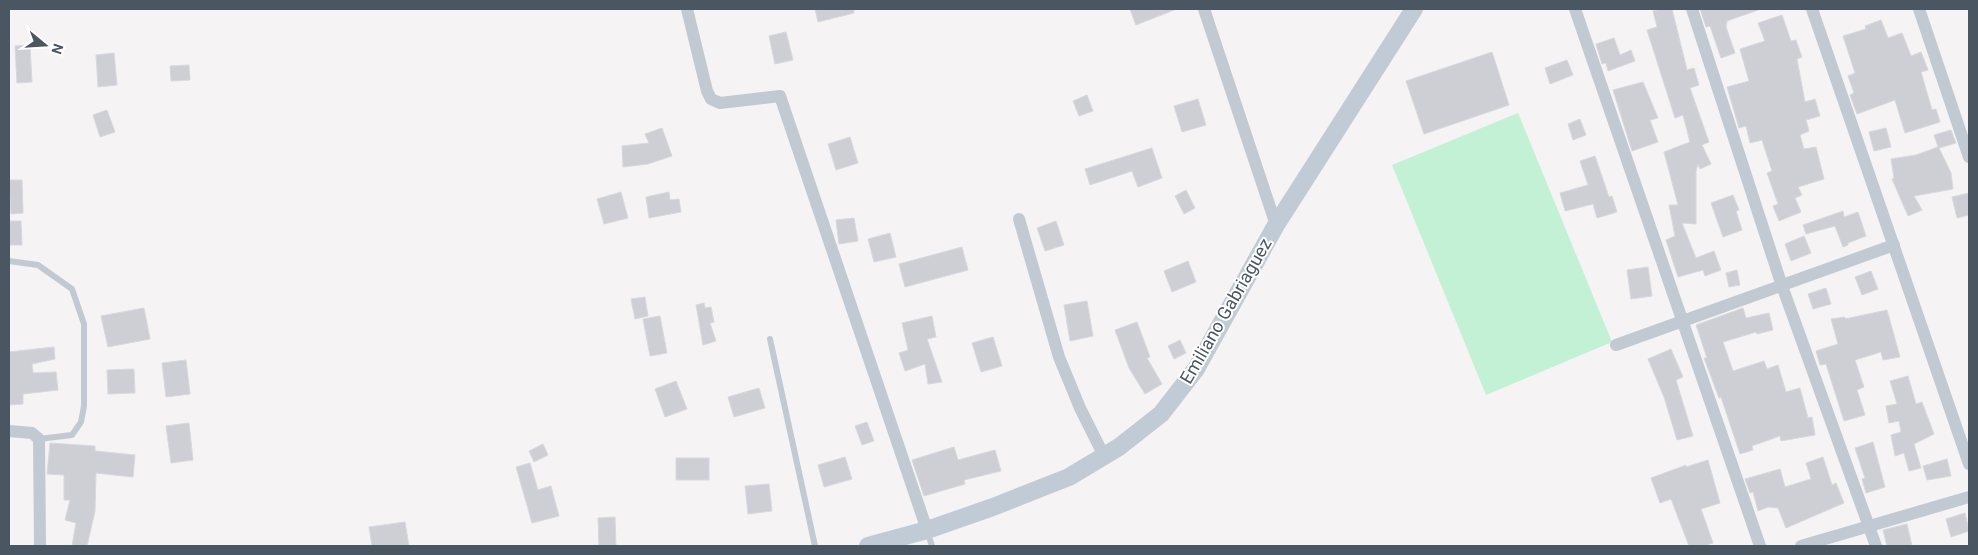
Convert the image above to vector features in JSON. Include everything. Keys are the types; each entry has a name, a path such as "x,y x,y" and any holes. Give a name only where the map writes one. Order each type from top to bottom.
{"main road":[{"name":"Emiliano Gabriaguez","path":"868,546 929,538 994,507 1069,477 1104,456 1161,414 1196,370 1276,225 1414,9"}],"street":[{"path":"687,9 711,99 720,103 780,96 929,538"},
{"path":"1204,9 1276,225"},
{"path":"1575,9 1760,546"},
{"path":"1692,9 1782,286 1876,546"},
{"path":"1812,9 1969,464"},
{"path":"1919,9 1969,157"},
{"path":"1019,219 1059,358 1080,408 1104,456"},
{"path":"1616,345 1894,245"},
{"path":"9,431 32,433 39,439 40,546"},
{"path":"1801,546 1969,497"}],"lane":[{"path":"9,261 38,265 72,289 84,324 84,406 81,422 72,435 39,439"},
{"path":"770,339 815,546"}],"green space":[{"path":"1518,113 1612,342 1486,395 1392,165"}],"building":[{"path":"815,9 854,9 854,13 818,22"},
{"path":"1130,9 1174,9 1174,10 1136,25"},
{"path":"1672,9 1687,70 1694,68 1699,85 1690,88 1709,142 1702,145 1711,164 1700,169 1698,164 1696,171 1696,224 1682,223 1696,258 1714,251 1721,270 1705,276 1703,270 1678,277 1666,240 1675,236 1669,205 1678,205 1664,152 1690,142 1683,115 1675,118 1647,30 1657,27 1653,11"},
{"path":"1700,9 1758,10 1727,21 1726,27 1735,53 1721,58 1710,26 1706,27"},
{"path":"1782,15 1791,41 1796,40 1802,57 1797,59 1805,102 1815,99 1820,116 1806,120 1809,131 1800,135 1804,149 1816,147 1824,179 1798,187 1802,195 1795,198 1801,212 1779,221 1773,206 1778,204 1767,173 1772,171 1762,140 1750,143 1746,126 1739,128 1727,87 1749,81 1740,49 1765,41 1758,23"},
{"path":"1881,20 1888,38 1902,33 1911,56 1921,52 1928,70 1921,72 1932,110 1936,109 1940,122 1905,133 1895,100 1857,114 1850,95 1854,93 1848,76 1855,73 1843,36 1866,29 1865,26"},
{"path":"786,32 793,60 775,64 769,36"},
{"path":"1614,38 1620,55 1631,50 1635,61 1608,71 1606,63 1602,64 1596,44"},
{"path":"30,45 32,82 17,83 15,46"},
{"path":"1492,52 1509,105 1424,134 1406,81"},
{"path":"114,53 117,85 98,87 96,55"},
{"path":"1567,60 1573,75 1550,84 1545,68"},
{"path":"189,65 190,80 171,81 170,66"},
{"path":"1643,82 1658,118 1650,120 1658,142 1632,151 1613,90"},
{"path":"1087,95 1093,111 1079,116 1073,101"},
{"path":"1198,99 1206,125 1182,132 1174,106"},
{"path":"107,110 115,132 100,137 93,115"},
{"path":"1580,119 1586,135 1573,140 1568,124"},
{"path":"662,128 672,156 648,164 623,167 622,146 649,143 645,134"},
{"path":"1886,128 1891,147 1874,151 1869,132"},
{"path":"1951,130 1956,143 1939,148 1951,173 1953,189 1914,196 1922,210 1908,216 1892,179 1894,178 1891,159 1916,155 1938,147 1934,135"},
{"path":"850,137 858,163 836,170 828,144"},
{"path":"1152,148 1162,178 1138,187 1132,171 1090,185 1085,169"},
{"path":"1595,156 1609,197 1612,196 1617,212 1597,218 1593,204 1565,211 1560,193 1588,185 1580,161"},
{"path":"9,180 22,180 23,213 11,214"},
{"path":"1186,190 1195,208 1184,214 1175,196"},
{"path":"621,192 628,218 604,224 597,199"},
{"path":"669,192 670,200 679,199 681,212 649,218 646,197"},
{"path":"1969,193 1969,215 1957,218 1952,197"},
{"path":"1733,195 1739,210 1736,211 1742,230 1723,237 1711,203"},
{"path":"1843,211 1844,217 1858,212 1866,236 1843,247 1835,226 1806,234 1803,225"},
{"path":"854,218 858,241 839,244 836,220"},
{"path":"9,221 21,221 22,245 9,245"},
{"path":"1056,221 1064,245 1045,251 1037,228"},
{"path":"890,233 896,257 874,262 868,239"},
{"path":"1804,236 1811,253 1791,261 1785,244"},
{"path":"962,247 968,270 905,287 899,264"},
{"path":"1188,261 1196,282 1172,292 1164,271"},
{"path":"1648,267 1652,296 1631,299 1627,270"},
{"path":"1737,270 1740,285 1729,287 1726,273"},
{"path":"1871,271 1878,289 1862,295 1855,277"},
{"path":"1826,288 1831,304 1813,309 1808,294"},
{"path":"645,297 648,316 635,319 631,299"},
{"path":"1087,301 1093,336 1070,341 1064,305"},
{"path":"704,303 705,308 711,307 714,322 710,323 716,341 703,345 696,305"},
{"path":"144,308 150,339 108,347 101,316"},
{"path":"1743,308 1746,318 1769,313 1773,330 1757,334 1756,332 1723,342 1733,371 1764,361 1767,369 1778,365 1786,392 1800,388 1808,418 1812,417 1815,435 1781,441 1780,436 1752,446 1753,450 1740,454 1721,397 1719,398 1704,358 1707,358 1696,325"},
{"path":"1887,310 1900,357 1883,360 1881,352 1855,360 1864,387 1857,390 1865,415 1844,421 1826,364 1820,365 1816,351 1838,344 1831,319 1845,317 1845,319"},
{"path":"660,316 667,353 650,356 643,319"},
{"path":"932,316 936,337 927,339 942,382 928,384 925,364 905,371 899,353 908,350 902,323"},
{"path":"1137,322 1150,357 1147,358 1162,384 1145,394 1129,368 1115,330"},
{"path":"993,337 1002,366 981,372 972,343"},
{"path":"1180,340 1186,353 1174,359 1168,346"},
{"path":"54,347 55,359 32,364 33,373 56,372 58,390 23,394 23,404 9,405 9,352"},
{"path":"1671,349 1683,377 1676,380 1693,436 1677,440 1664,397 1648,359"},
{"path":"186,360 190,394 166,397 162,363"},
{"path":"134,369 135,393 108,394 107,370"},
{"path":"1908,376 1916,404 1922,402 1934,434 1914,444 1921,468 1909,471 1904,453 1895,456 1891,435 1901,432 1899,421 1889,423 1886,406 1897,404 1890,381"},
{"path":"676,381 687,409 665,417 655,389"},
{"path":"759,388 765,408 734,417 728,397"},
{"path":"867,422 874,441 862,445 855,426"},
{"path":"189,423 193,460 171,463 166,426"},
{"path":"1873,442 1885,487 1866,493 1862,479 1865,478 1855,448"},
{"path":"50,443 95,446 95,451 135,455 133,477 96,473 95,511 87,546 72,546 76,523 65,520 70,500 64,500 64,475 47,474"},
{"path":"543,444 548,455 534,462 529,451"},
{"path":"954,447 958,460 995,450 1001,471 964,480 965,484 924,496 912,460"},
{"path":"845,457 852,479 824,487 818,465"},
{"path":"1823,457 1832,485 1836,483 1844,503 1786,528 1778,508 1768,507 1758,511 1753,492 1750,493 1745,479 1780,469 1785,487 1811,479 1806,463"},
{"path":"676,458 709,458 709,480 676,480"},
{"path":"1947,459 1951,476 1927,480 1923,466"},
{"path":"1708,460 1720,503 1701,509 1713,543 1703,546 1689,546 1671,499 1660,503 1651,478 1686,465 1686,467"},
{"path":"530,463 538,490 551,486 559,516 532,523 516,467"},
{"path":"769,484 772,511 748,514 745,486"},
{"path":"1965,513 1969,531 1951,537 1946,519"},
{"path":"615,517 616,546 599,546 598,518"},
{"path":"405,522 409,546 372,546 369,527"},
{"path":"1907,524 1912,546 1887,546 1883,530"}]}
